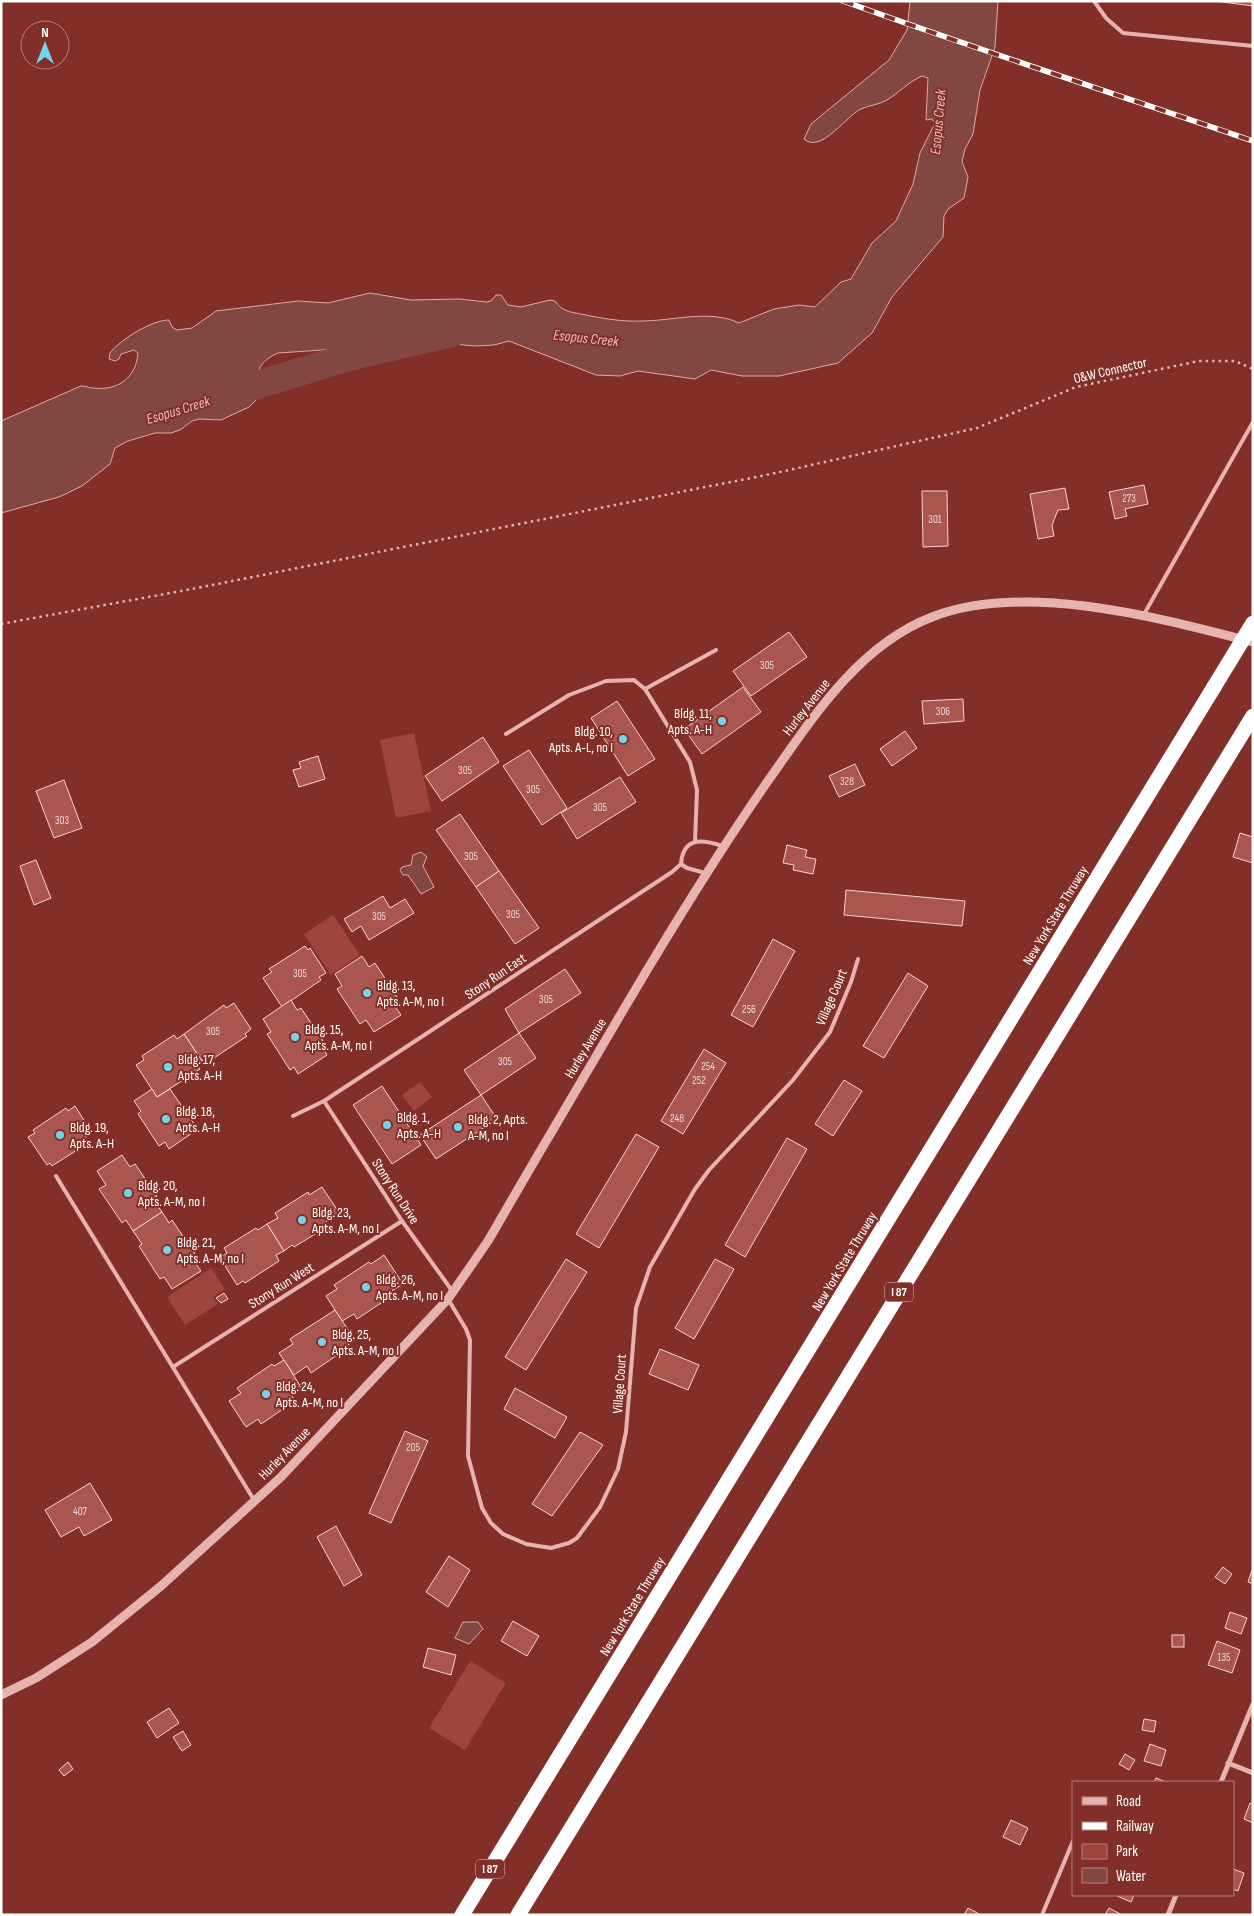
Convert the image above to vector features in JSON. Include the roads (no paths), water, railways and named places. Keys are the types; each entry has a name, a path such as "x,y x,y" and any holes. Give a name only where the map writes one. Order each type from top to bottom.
{"highway":[{"name":"New York State Thruway","path":"462,1915 1253,624"},
{"name":"I 87","path":"518,1915 1253,716"}],"street":[{"name":"Hurley Avenue","path":"1,1695 36,1678 92,1642 161,1586 281,1477 450,1295 488,1241 722,846 807,726 864,660 894,636 932,617 988,604 1043,603 1142,616 1253,642"},
{"path":"1221,1781 1253,1704"},
{"path":"1228,1763 1253,1773"},
{"path":"1168,1915 1176,1896"}],"lane":[{"path":"1094,1 1106,18 1123,33 1253,46"},
{"path":"1142,616 1253,422"},
{"path":"646,689 716,650"},
{"path":"506,734 569,695 606,681 634,680 646,689 690,762 697,790 695,842 708,841 722,846"},
{"name":"Stony Run East","path":"293,1116 324,1101 672,872 681,864 682,854 686,846 695,842"},
{"path":"681,864 687,868 705,873"},
{"name":"Village Court","path":"450,1295 470,1340 468,1456 482,1508 491,1522 503,1534 526,1544 551,1548 569,1543 577,1538 600,1507 618,1468 626,1432 636,1308 650,1267 696,1188 709,1170 793,1080 830,1032 851,982 858,959"},
{"name":"Stony Run Drive","path":"324,1101 450,1295"},
{"path":"56,1176 255,1501"},
{"name":"Stony Run West","path":"173,1367 402,1221"},
{"path":"1042,1915 1072,1843"}],"water":[{"path":"910,1 998,1 995,47 980,90 973,134 965,149 962,162 968,177 964,198 948,209 944,216 943,237 892,297 872,333 838,363 779,376 742,376 711,370 695,379 638,371 620,376 596,375 509,341 494,345 474,346 405,339 351,348 278,353 270,357 260,367 257,379 256,400 249,407 221,420 199,419 171,433 155,433 128,441 115,448 110,464 82,486 59,497 1,513 1,421 81,386 102,388 118,385 134,369 138,353 134,350 121,354 119,359 115,361 109,359 110,353 121,342 137,331 154,323 169,320 172,327 177,330 192,328 216,311 298,301 328,303 370,293 411,300 459,299 487,302 491,301 496,295 501,295 508,305 521,307 550,300 555,301 560,307 569,312 634,321 704,316 728,319 739,323 774,309 799,305 815,307 841,282 851,279 872,243 896,221 913,184 920,153 935,123 932,119 926,120 928,78 922,76 912,81 887,100 861,109 826,138 818,142 804,139 811,124 889,60 907,30"},
{"path":"421,852 427,857 423,866 434,887 421,894 408,875 403,875 400,870 402,867 411,865 413,855"},
{"path":"463,1622 478,1622 483,1629 469,1644 455,1638"}],"waterway":[{"name":"Esopus Creek","path":"221,396 352,356 452,333"}],"railway":[{"path":"843,1 1253,141"}],"place":[{"name":"Bldg. 11, Apts. A-H","path":"722,721"},
{"name":"Bldg. 10, Apts. A-L, no I","path":"623,739"},
{"name":"Bldg. 13, Apts. A-M, no I","path":"367,993"},
{"name":"Bldg. 15, Apts. A-M, no I","path":"295,1037"},
{"name":"Bldg. 17, Apts. A-H","path":"168,1067"},
{"name":"Bldg. 18, Apts. A-H","path":"166,1119"},
{"name":"Bldg. 1, Apts. A-H","path":"387,1125"},
{"name":"Bldg. 2, Apts. A-M, no I","path":"458,1127"},
{"name":"Bldg. 19, Apts. A-H","path":"60,1135"},
{"name":"Bldg. 20, Apts. A-M, no I","path":"128,1193"},
{"name":"Bldg. 23, Apts. A-M, no I","path":"302,1220"},
{"name":"Bldg. 21, Apts. A-M, no I","path":"167,1250"},
{"name":"Bldg. 26, Apts. A-M, no I","path":"366,1287"},
{"name":"Bldg. 25, Apts. A-M, no I","path":"322,1342"},
{"name":"Bldg. 24, Apts. A-M, no I","path":"266,1394"}]}
